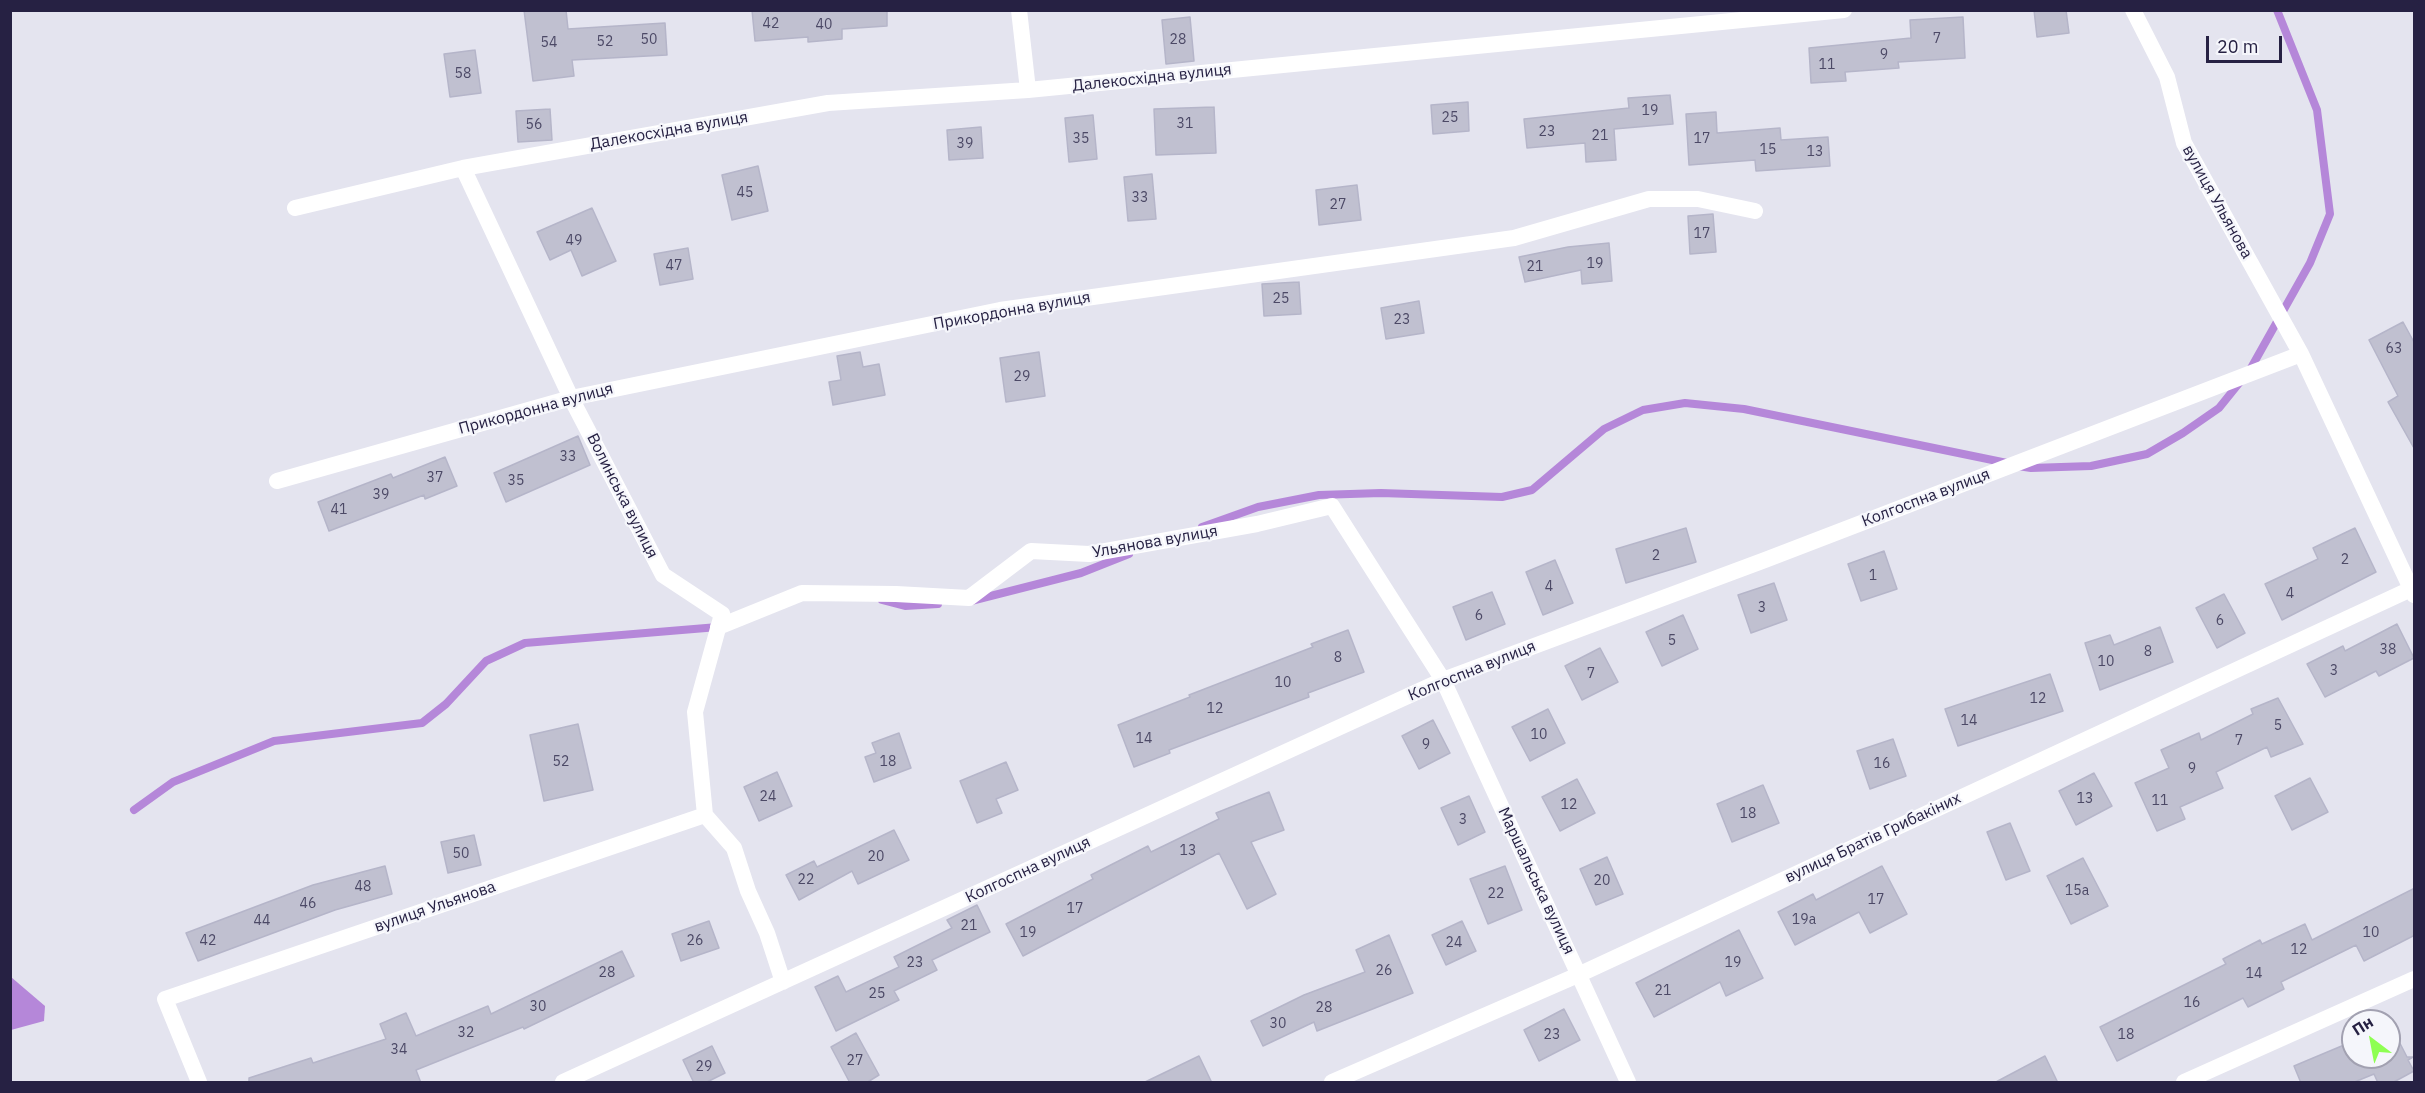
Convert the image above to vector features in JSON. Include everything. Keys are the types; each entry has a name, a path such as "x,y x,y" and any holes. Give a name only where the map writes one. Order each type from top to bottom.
{"street":[{"path":"1019,10 1028,90"},
{"name":"Далекосхідна вулиця","path":"295,208 463,168 828,103 1028,90 1844,10"},
{"name":"вулиця Ульянова","path":"2133,10 2167,77 2184,143 2301,354"},
{"name":"Волинська вулиця","path":"463,168 571,398 663,575 722,615 718,627"},
{"name":"Прикордонна вулиця","path":"277,481 571,398 1000,310 1514,238 1649,199 1698,198 1755,211"},
{"path":"2301,354 2413,592"},
{"name":"Колгоспна вулиця","path":"563,1083 1443,680 1765,560 2301,354"},
{"name":"Ульянова вулиця","path":"718,627 802,593 896,594 969,598 1031,551 1089,554 1257,524 1332,506 1443,680"},
{"name":"вулиця Братів Грибакіних","path":"1332,1083 1578,975 2413,592"},
{"path":"718,627 695,712 705,815 734,848 783,982"},
{"name":"Маршальська вулиця","path":"1443,680 1628,1083"},
{"name":"вулиця Ульянова","path":"199,1083 165,999 705,815"},
{"path":"2184,1083 2415,979"}],"shaded area":[{"path":"11,977 45,1006 44,1021 11,1030"}],"building":[{"path":"524,10 566,10 568,29 665,23 667,55 572,60 574,76 533,81"},
{"path":"752,10 887,10 887,26 842,29 842,39 808,42 808,37 755,41"},
{"path":"2034,10 2066,10 2069,33 2037,37"},
{"path":"1190,17 1194,61 1166,64 1162,20"},
{"path":"1963,17 1965,58 1898,62 1899,68 1845,72 1846,81 1811,83 1809,48 1911,38 1910,20"},
{"path":"475,50 481,93 450,97 444,54"},
{"path":"1670,95 1673,124 1614,129 1616,160 1586,162 1585,143 1527,148 1524,119 1629,108 1628,98"},
{"path":"1468,102 1469,131 1433,134 1431,105"},
{"path":"1214,107 1216,153 1156,155 1154,109"},
{"path":"550,109 552,140 518,142 516,111"},
{"path":"1716,112 1717,133 1780,128 1781,140 1828,137 1830,166 1756,171 1755,160 1689,165 1686,114"},
{"path":"1093,115 1097,159 1069,162 1065,118"},
{"path":"981,127 983,158 949,160 947,130"},
{"path":"758,166 768,211 732,220 722,175"},
{"path":"1152,174 1156,219 1128,221 1124,177"},
{"path":"1357,185 1361,220 1319,225 1316,190"},
{"path":"592,208 616,261 582,276 571,250 550,260 537,232"},
{"path":"1713,214 1716,252 1690,254 1688,216"},
{"path":"1609,243 1612,281 1582,284 1581,270 1525,282 1519,257 1568,247"},
{"path":"688,248 693,279 660,285 654,254"},
{"path":"1299,282 1301,314 1264,316 1262,284"},
{"path":"1419,301 1424,333 1386,339 1381,308"},
{"path":"2403,322 2415,344 2415,450 2388,402 2398,396 2369,340"},
{"path":"860,352 863,367 879,364 885,395 833,405 829,382 841,380 837,356"},
{"path":"1039,352 1045,396 1006,402 1000,358"},
{"path":"578,436 590,465 506,502 494,473"},
{"path":"445,457 457,486 425,499 424,495 329,531 318,502 391,474 393,478"},
{"path":"1686,528 1696,562 1626,583 1616,549"},
{"path":"2355,528 2376,572 2282,620 2265,584 2318,559 2313,548"},
{"path":"1884,551 1897,589 1861,601 1848,564"},
{"path":"1555,560 1573,603 1543,615 1526,572"},
{"path":"1774,583 1787,620 1751,633 1738,595"},
{"path":"1492,592 1505,624 1466,640 1453,607"},
{"path":"2224,594 2245,633 2217,648 2196,608"},
{"path":"1683,615 1698,649 1662,666 1646,632"},
{"path":"2397,624 2414,658 2379,676 2376,671 2325,697 2307,664 2343,646 2345,651"},
{"path":"2160,627 2173,662 2100,690 2085,643 2110,635 2114,645"},
{"path":"1348,630 1364,672 1308,693 1309,697 1169,750 1170,753 1134,767 1118,725 1313,647 1311,644"},
{"path":"1600,648 1618,682 1582,700 1565,666"},
{"path":"2050,674 2063,711 1958,746 1945,709"},
{"path":"2278,698 2303,744 2271,757 2267,747 2216,772 2223,788 2180,807 2185,819 2157,831 2135,783 2169,768 2161,750 2199,733 2201,740 2253,714 2251,709"},
{"path":"1548,709 1565,743 1530,761 1512,727"},
{"path":"1433,720 1450,753 1419,769 1402,736"},
{"path":"578,724 593,790 544,801 530,735"},
{"path":"899,733 911,768 874,782 865,757 876,753 872,743"},
{"path":"1893,739 1906,776 1870,789 1857,751"},
{"path":"1006,762 1018,790 996,799 1002,813 977,823 960,781"},
{"path":"777,772 792,806 759,821 744,787"},
{"path":"2094,773 2112,806 2076,825 2059,791"},
{"path":"2310,778 2328,812 2292,830 2275,796"},
{"path":"1577,779 1595,813 1560,831 1542,797"},
{"path":"1763,785 1779,823 1732,842 1717,804"},
{"path":"1269,792 1284,830 1251,842 1276,894 1247,909 1219,853 1023,956 1006,924 1093,879 1091,875 1148,846 1151,852 1219,819 1216,813"},
{"path":"1469,796 1485,832 1458,845 1441,808"},
{"path":"2010,823 2030,871 2006,880 1987,832"},
{"path":"894,830 909,860 858,884 852,871 799,900 786,875 814,861 817,867"},
{"path":"474,835 481,865 448,873 441,842"},
{"path":"1607,857 1623,894 1596,905 1580,869"},
{"path":"2083,858 2108,906 2071,924 2047,876"},
{"path":"385,866 392,894 335,910 198,961 186,933 313,885"},
{"path":"1505,866 1522,910 1488,924 1470,879"},
{"path":"1882,866 1907,914 1870,933 1859,912 1795,945 1778,912 1813,894 1816,900"},
{"path":"2415,888 2415,935 2364,961 2356,945 2281,982 2284,989 2248,1007 2243,998 2117,1061 2100,1027 2226,964 2223,959 2260,940 2262,944 2305,924 2312,940"},
{"path":"977,905 990,932 932,960 937,970 894,991 899,1000 836,1031 815,987 838,976 846,992 899,967 894,957 952,928 947,920"},
{"path":"709,921 719,948 681,961 672,934"},
{"path":"1462,921 1476,951 1446,965 1432,935"},
{"path":"1739,930 1763,978 1726,996 1720,982 1654,1017 1636,983"},
{"path":"1389,935 1413,993 1317,1031 1314,1022 1263,1046 1251,1021 1304,995 1365,972 1356,950"},
{"path":"622,951 634,976 524,1029 523,1027 416,1070 421,1083 249,1083 249,1078 311,1058 313,1063 386,1039 380,1024 406,1013 416,1036 488,1006 491,1014"},
{"path":"1564,1009 1580,1040 1539,1061 1524,1030"},
{"path":"856,1033 879,1075 866,1083 850,1083 831,1047"},
{"path":"2401,1045 2407,1057 2413,1057 2408,1060 2414,1071 2392,1083 2378,1083 2374,1074 2352,1083 2301,1083 2294,1066 2341,1046 2341,1069 2401,1069"},
{"path":"712,1046 725,1073 705,1083 694,1083 683,1060"},
{"path":"1199,1056 1212,1083 1143,1083"},
{"path":"2045,1056 2058,1083 1994,1083"}],"waterway":[{"path":"2251,368 2310,263 2330,214 2317,110 2277,10"},
{"path":"2018,466 2031,468 2091,466 2147,454 2219,408 2240,382"},
{"path":"1202,527 1258,507 1319,495 1381,493 1502,497 1532,490 1604,429 1643,410 1685,403 1744,409 2007,463"},
{"path":"971,601 1081,573 1129,554"},
{"path":"882,600 905,606 938,604"},
{"path":"134,810 173,782 274,741 422,723 446,704 486,661 525,643 718,627"}]}
